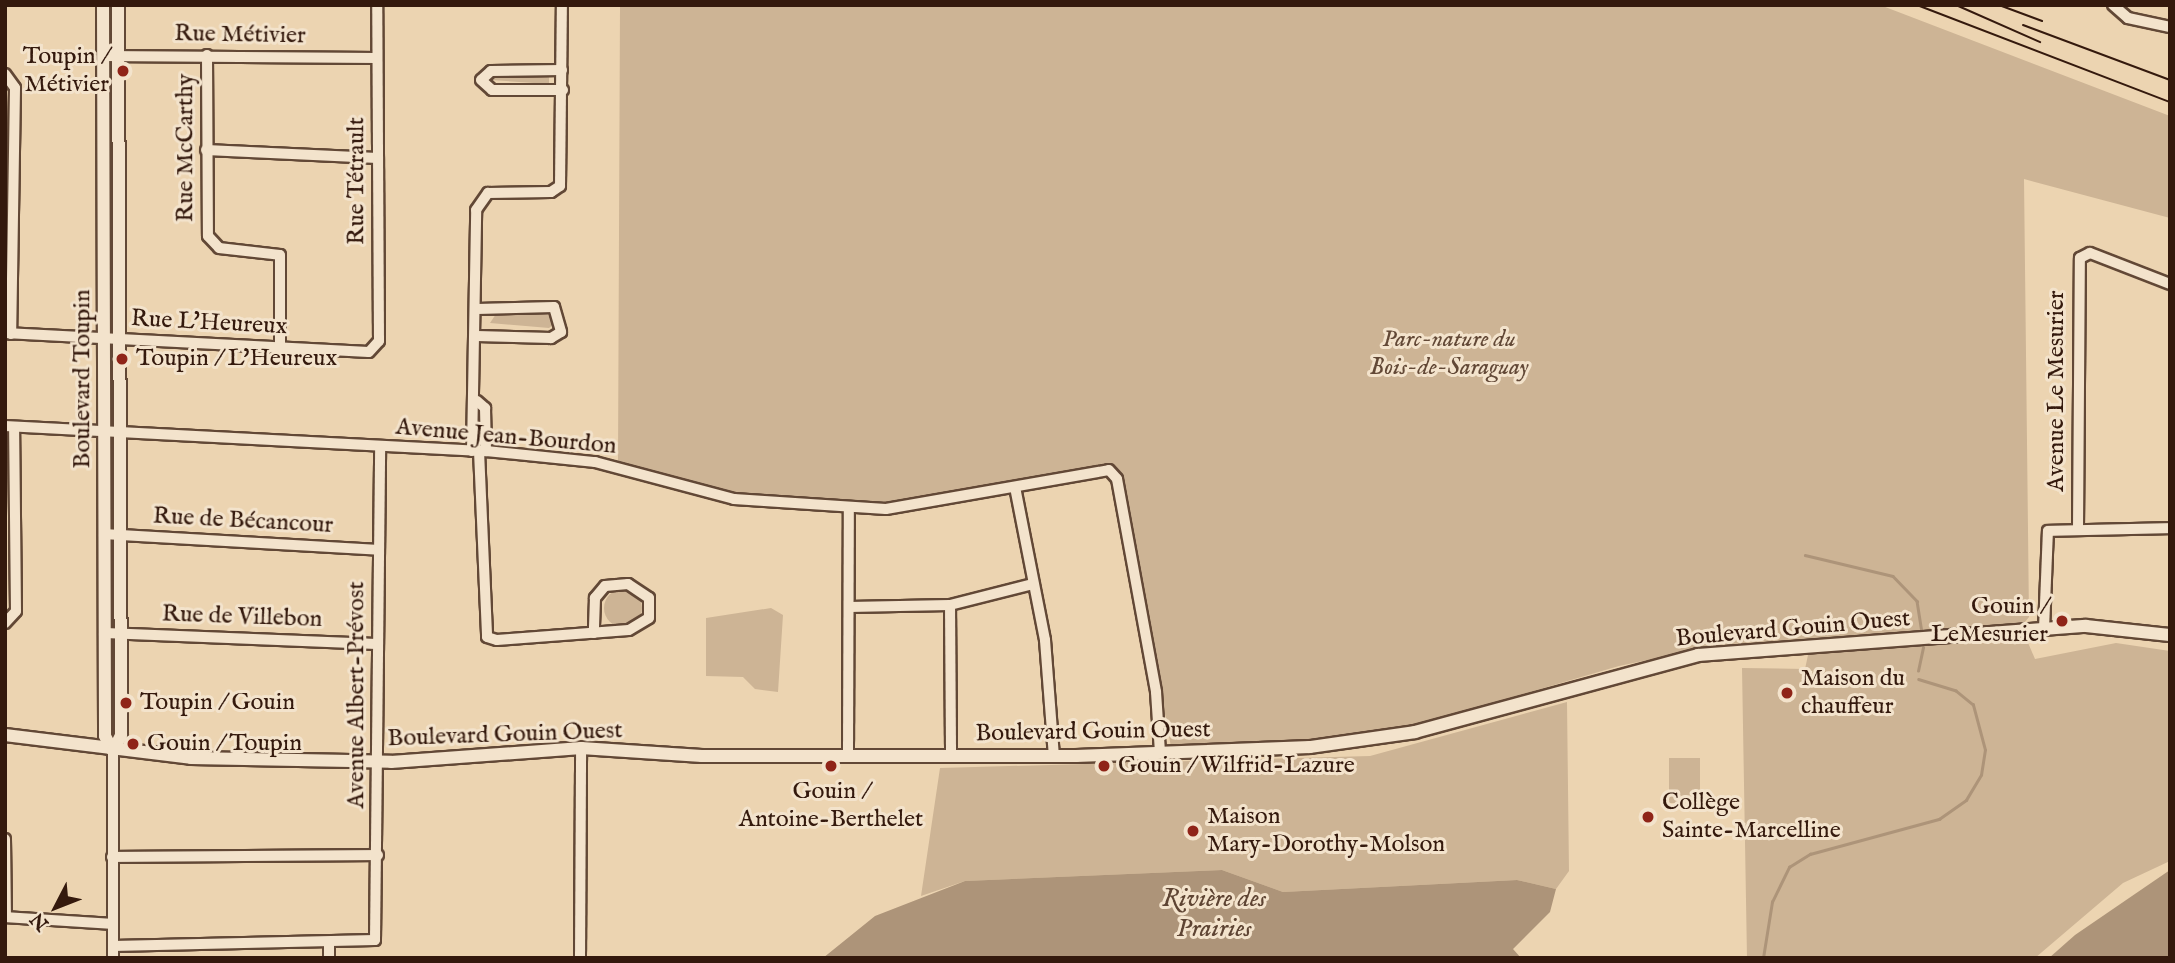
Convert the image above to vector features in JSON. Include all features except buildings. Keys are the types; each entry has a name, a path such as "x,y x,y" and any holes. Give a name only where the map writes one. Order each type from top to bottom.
{"street":[{"name":"Boulevard Toupin","path":"103,5 105,736 113,751"},
{"name":"Boulevard Toupin","path":"113,958 113,751 121,736 118,5"},
{"name":"Rue Tétrault","path":"369,352 379,341 377,5"},
{"path":"562,5 560,186 488,193 480,201 477,401 485,408 479,451 487,637 594,633 639,627 649,618 649,598 628,584 605,586 595,598 594,633"},
{"path":"2113,5 2128,18 2170,27"},
{"name":"Rue McCarthy","path":"207,55 206,150 211,244 280,256 280,347"},
{"name":"Rue Métivier","path":"103,56 377,58"},
{"path":"562,70 491,71 481,80 492,90 563,90"},
{"path":"5,74 15,88 10,166 8,333"},
{"path":"206,150 379,158"},
{"name":"Avenue Le Mesurier","path":"2078,528 2081,255 2094,254 2170,284"},
{"path":"477,309 554,307 561,332 551,338 477,336"},
{"name":"Rue L'Heureux","path":"8,333 369,352"},
{"path":"8,622 9,426"},
{"name":"Avenue Jean-Bourdon","path":"9,426 479,451 595,462 734,499 849,508 923,506 1102,468 1117,479 1156,692 1160,753"},
{"name":"Avenue Albert-Prévost","path":"329,944 373,942 378,855 380,446"},
{"path":"1015,487 1053,693 1055,756"},
{"path":"848,754 849,508"},
{"path":"2044,629 2048,531 2078,528 2170,528"},
{"name":"Rue de Bécancour","path":"104,534 379,550"},
{"path":"849,607 950,605 1033,584"},
{"path":"950,605 951,755"},
{"name":"Boulevard Gouin Ouest","path":"5,735 113,751 379,761 581,748 702,756 1055,756 1160,753 1386,738 1698,655 2044,629 2116,626 2170,635"},
{"name":"Rue de Villebon","path":"104,632 378,644"},
{"path":"580,958 581,748"},
{"path":"5,839 5,917 113,924"},
{"path":"112,857 378,855"},
{"path":"113,946 329,944 329,958"}],"green space":[{"name":"Parc-nature du Bois-de-Saraguay","path":"620,5 1880,5 2170,116 2170,218 2024,179 2029,617 2024,623 1719,645 1619,666 1399,730 1339,740 1171,747 1122,477 1112,465 904,504 797,503 721,493 618,462"},
{"path":"106,70 114,70 115,324 107,323"},
{"path":"494,75 549,75 549,84 491,80"},
{"path":"547,313 554,324 549,328 490,323 496,314"},
{"path":"623,589 636,595 642,608 636,621 623,627 610,621 604,608 610,595"},
{"path":"771,608 783,615 778,692 755,689 743,677 706,676 706,618"},
{"path":"2026,638 2035,659 2116,643 2170,651 2170,861 2123,883 2035,958 1747,958 1742,668 1805,669 1808,655"},
{"path":"108,649 116,649 116,734 108,734"},
{"path":"1567,702 1569,871 1556,889 1517,880 1283,892 1222,870 965,881 921,896 940,768 1370,756"},
{"path":"1669,758 1700,758 1700,803 1669,803"}],"water":[{"name":"Rivière des Prairies","path":"1222,870 1283,892 1517,880 1556,889 1550,912 1513,949 1521,958 823,958 875,916 965,881"},
{"path":"2170,870 2170,958 2049,958 2075,935"}],"waterway":[{"path":"1805,555 1893,576 1917,601 1922,631"},
{"path":"1918,671 1923,648"},
{"path":"1763,958 1772,902 1789,867 1810,854 1939,819 1966,800 1981,775 1985,750 1973,705 1956,691 1919,680"}],"tram line":[{"path":"1917,5 2170,102"},
{"path":"1956,5 2040,42"},
{"path":"1999,5 2042,21"},
{"path":"2023,25 2170,80"}],"place":[{"name":"Toupin / Métivier","path":"123,71"},
{"name":"Toupin / L'Heureux","path":"122,359"},
{"name":"Gouin / LeMesurier","path":"2062,621"},
{"name":"Maison du chauffeur","path":"1787,693"},
{"name":"Toupin / Gouin","path":"126,703"},
{"name":"Gouin / Toupin","path":"133,744"},
{"name":"Gouin / Antoine-Berthelet","path":"831,766"},
{"name":"Gouin / Wilfrid-Lazure","path":"1104,766"},
{"name":"Collège Sainte-Marcelline","path":"1648,817"},
{"name":"Maison Mary-Dorothy-Molson","path":"1193,831"}]}
